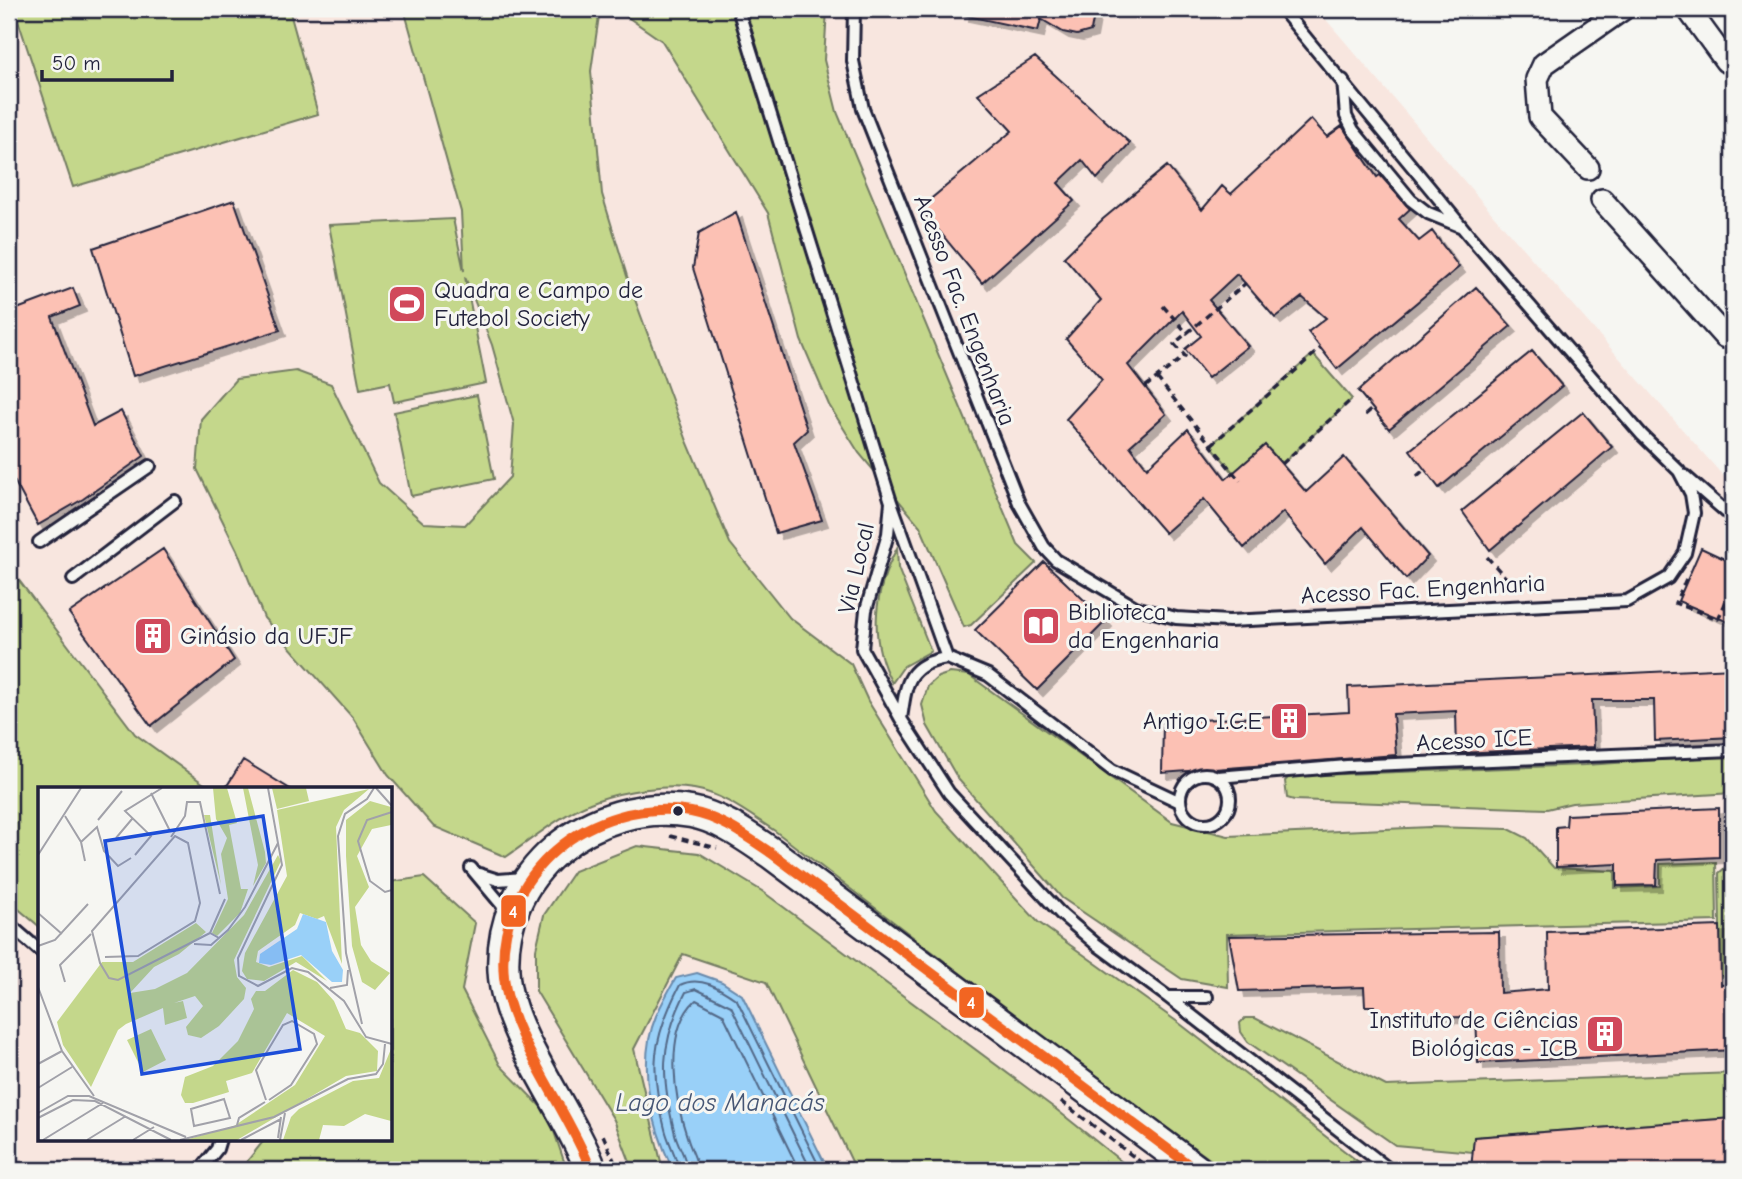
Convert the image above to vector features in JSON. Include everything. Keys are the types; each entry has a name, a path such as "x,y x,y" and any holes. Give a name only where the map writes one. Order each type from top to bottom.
{"main road":[{"path":"591,1170 579,1137 515,1022 503,977 511,916 531,878 568,838 602,820 644,811 667,810 693,813 735,829 1196,1170"}],"street":[{"path":"1588,168 1540,117 1537,79 1544,64 1623,9"},
{"path":"1688,9 1726,61"},
{"path":"1601,200 1729,334"}],"lane":[{"name":"Via Local","path":"738,9 891,502 888,534 866,610 862,649 901,719 949,793 1061,914 1096,944 1390,1170"},
{"name":"Acesso Fac. Engenharia","path":"855,9 853,61 863,109 1019,503 1044,547 1068,568 1145,610 1176,618 1228,621 1627,601 1647,592 1678,568"},
{"path":"1282,9 1463,227 1642,435 1733,518"},
{"path":"1343,80 1346,116 1353,130 1411,200 1428,213 1463,227"},
{"path":"39,541 150,466"},
{"path":"1678,568 1685,553 1693,513 1691,494 1679,471"},
{"path":"73,579 175,500"},
{"path":"891,502 947,658"},
{"path":"901,719 907,682 914,672 923,664 947,658 988,675 1112,770 1180,802"},
{"name":"Acesso ICE","path":"1218,777 1347,766 1733,750"},
{"path":"1210,774 1218,777 1228,788 1230,803 1223,817 1209,824 1194,821 1187,816 1180,802 1183,787 1194,776 1210,774"},
{"path":"511,916 475,871 498,880 531,878"},
{"path":"9,924 38,949"},
{"path":"1168,997 1207,997"},
{"path":"200,1170 217,1149 220,1140"}],"path":[{"path":"1145,387 1185,356 1174,344 1245,283"},
{"path":"1163,306 1187,333"},
{"path":"1210,445 1321,348"},
{"path":"1157,379 1240,481"},
{"path":"1282,464 1352,399"},
{"path":"1365,415 1372,409"},
{"path":"1417,476 1425,469"},
{"path":"1486,557 1507,579"},
{"path":"1678,568 1689,572 1675,603 1717,620 1731,591"},
{"path":"666,835 723,851"},
{"path":"1055,1096 1151,1170"},
{"path":"598,1127 618,1170"},
{"path":"1431,1170 1433,1161"}],"shaded area":[{"path":"9,9 1317,9 1495,217 1733,487 1733,1170 9,1170"}],"green space":[{"path":"289,9 318,114 73,187 15,11"},
{"path":"404,9 600,9 591,71 602,194 630,286 687,441 730,543 790,618 851,664 868,701 936,811 1038,922 1179,1023 1369,1170 1225,1170 1077,1063 775,831 716,795 671,787 632,791 608,797 574,811 506,857 433,826 388,775 353,718 264,618 237,550 197,469 201,419 236,379 296,371 331,384 379,483 424,523 465,525 510,477 514,424 492,345 465,277 486,383 394,402 390,383 360,389 329,225 453,219 464,271 461,212"},
{"path":"616,9 827,9 824,60 837,112 1018,545 1036,563 971,625 964,627 920,526 859,453 829,405 801,340 768,213 662,41"},
{"path":"1313,354 1352,399 1282,464 1265,446 1240,481 1211,445"},
{"path":"477,395 494,479 411,496 394,412"},
{"path":"897,548 898,568 931,651 904,666 892,683 879,649 877,615 883,581"},
{"path":"9,567 135,734 208,787 38,787 38,925 9,901"},
{"path":"950,673 969,675 1172,822 1228,836 1430,827 1509,829 1527,838 1554,868 1615,871 1615,888 1660,886 1660,864 1716,862 1717,921 1227,934 1228,987 1182,979 1062,898 958,779 927,725 922,705 928,686 938,677"},
{"path":"1733,755 1733,793 1572,803 1547,809 1294,800 1287,798 1285,781 1290,776 1586,765"},
{"path":"637,846 699,853 762,891 1057,1110 1132,1170 856,1170 766,982 683,954 634,1049 663,1170 633,1170 614,1120 536,991 536,949 544,915 574,871"},
{"path":"1733,861 1733,976 1721,977 1719,873"},
{"path":"424,877 475,923 462,990 500,1065 548,1114 567,1170 240,1170 264,1140 392,1140 392,882"},
{"path":"1245,1018 1255,1018 1386,1086 1733,1073 1733,1118 1475,1137 1473,1152 1395,1145 1248,1042 1241,1032 1240,1023"}],"water":[{"name":"Lago dos Manacás","path":"697,973 722,982 742,995 828,1170 673,1170 653,1115 647,1054 656,1016 676,978"}],"building":[{"path":"964,9 1095,9 1091,31 1077,35 1063,32 1041,19 1038,31 963,15"},
{"path":"1035,57 1130,143 1097,179 1082,160 1058,183 1074,201 982,283 920,208 1012,131 978,94"},
{"path":"1311,119 1327,137 1342,126 1377,177 1380,175 1410,209 1399,219 1419,241 1432,231 1459,267 1337,369 1308,332 1326,318 1302,297 1275,318 1237,274 1209,300 1248,346 1208,378 1185,349 1201,336 1182,311 1128,365 1166,414 1130,446 1147,468 1188,429 1226,479 1265,445 1306,492 1344,457 1428,556 1406,579 1363,527 1325,564 1283,512 1244,548 1204,499 1165,533 1066,419 1102,380 1066,339 1101,300 1064,257 1103,219 1167,166 1202,210 1222,186 1231,194"},
{"path":"234,200 280,330 133,376 93,248"},
{"path":"736,212 807,430 794,442 822,520 776,533 693,268 699,233"},
{"path":"1476,287 1511,326 1389,429 1358,391"},
{"path":"73,288 80,306 52,317 93,426 121,411 144,456 83,499 38,525 9,471 9,312"},
{"path":"1532,351 1562,386 1439,488 1410,450"},
{"path":"1583,412 1612,447 1490,550 1462,511"},
{"path":"1701,548 1733,563 1733,624 1678,601"},
{"name":"Ginásio da UFJF","path":"163,549 234,660 151,726 69,613"},
{"name":"Biblioteca da Engenharia","path":"1044,562 1106,621 1037,690 975,630"},
{"name":"Antigo I.C.E","path":"1733,668 1733,737 1655,741 1654,700 1592,700 1594,747 1457,753 1456,711 1393,714 1396,755 1162,773 1163,722 1349,712 1348,687"},
{"path":"243,760 287,787 226,787"},
{"path":"1719,808 1719,857 1657,860 1656,885 1617,886 1617,864 1556,867 1556,827 1566,826 1567,815"},
{"path":"1720,926 1721,985 1733,984 1733,1050 1478,1063 1476,1017 1374,1018 1374,1006 1365,1006 1364,987 1239,991 1229,936 1499,932 1500,993 1548,989 1547,932"},
{"path":"1733,1118 1733,1170 1471,1170 1474,1137"}],"transit line":[{"name":"4","path":"591,1170 528,1048 508,1000 504,977 505,939 515,905 533,875 557,849 586,830 619,816 654,810 702,815 723,823 771,853 1196,1170"}],"place":[{"name":"Quadra e Campo de Futebol Society","path":"407,304"},
{"name":"Biblioteca da Engenharia","path":"1041,626"},
{"name":"Ginásio da UFJF","path":"153,636"},
{"name":"Antigo I.C.E","path":"1289,721"},
{"name":"Instituto de Ciências Biológicas - ICB","path":"1605,1034"}]}
